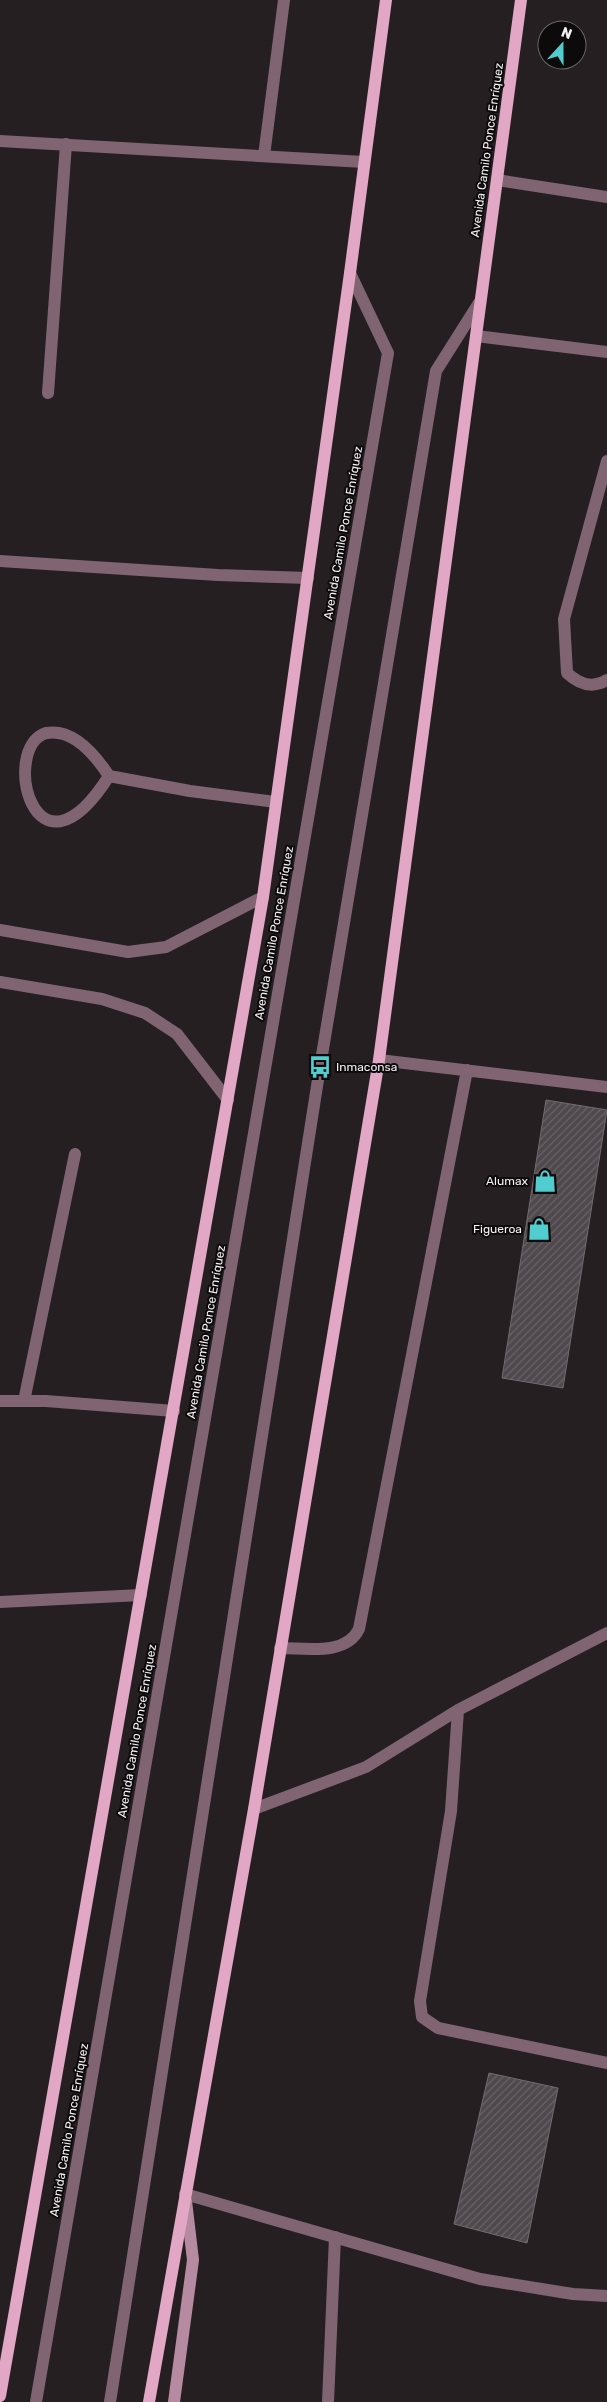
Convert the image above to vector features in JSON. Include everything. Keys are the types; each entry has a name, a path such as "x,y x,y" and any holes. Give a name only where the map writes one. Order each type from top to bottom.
{"main road":[{"name":"Avenida Camilo Ponce Enríquez","path":"0,2396 263,897 386,0"},
{"name":"Avenida Camilo Ponce Enríquez","path":"149,2402 254,1809 379,1060 521,0"},
{"name":"Avenida Camilo Ponce Enríquez","path":"174,2402 193,2260 185,2194"}],"street":[{"path":"264,156 284,0"},
{"path":"0,141 364,162"},
{"path":"48,394 66,144"},
{"path":"497,180 607,197"},
{"name":"Avenida Camilo Ponce Enríquez","path":"36,2402 388,353 350,273"},
{"name":"Avenida Camilo Ponce Enríquez","path":"110,2402 320,1067 436,371 479,303"},
{"path":"476,336 607,352"},
{"path":"607,461 564,619 567,673 578,683 599,685 607,680"},
{"path":"0,561 218,575 308,578"},
{"path":"109,776 99,792 86,806 72,816 56,822 40,821 26,812 18,797 13,773 16,757 25,742 41,734 53,732 72,738 85,747 97,758 109,776 190,792 276,802"},
{"path":"0,930 128,952 166,947 263,897"},
{"path":"0,982 102,999 146,1013 177,1034 228,1100"},
{"path":"379,1060 607,1087"},
{"path":"280,1648 340,1647 355,1637 359,1629 467,1070"},
{"path":"24,1401 74,1154"},
{"path":"0,1401 174,1411"},
{"path":"0,1602 141,1595"},
{"path":"254,1809 366,1767 458,1710 607,1634"},
{"path":"458,1710 451,1810 420,2001 422,2017 438,2028 607,2063"},
{"path":"185,2194 480,2279 573,2294 607,2296"},
{"path":"328,2402 335,2237"}],"building":[{"path":"546,1100 607,1110 563,1388 502,1378"},
{"path":"489,2073 558,2088 527,2243 454,2224"}],"place":[{"name":"Inmaconsa","path":"320,1067"},
{"name":"Alumax","path":"545,1181"},
{"name":"Figueroa","path":"539,1229"}]}
